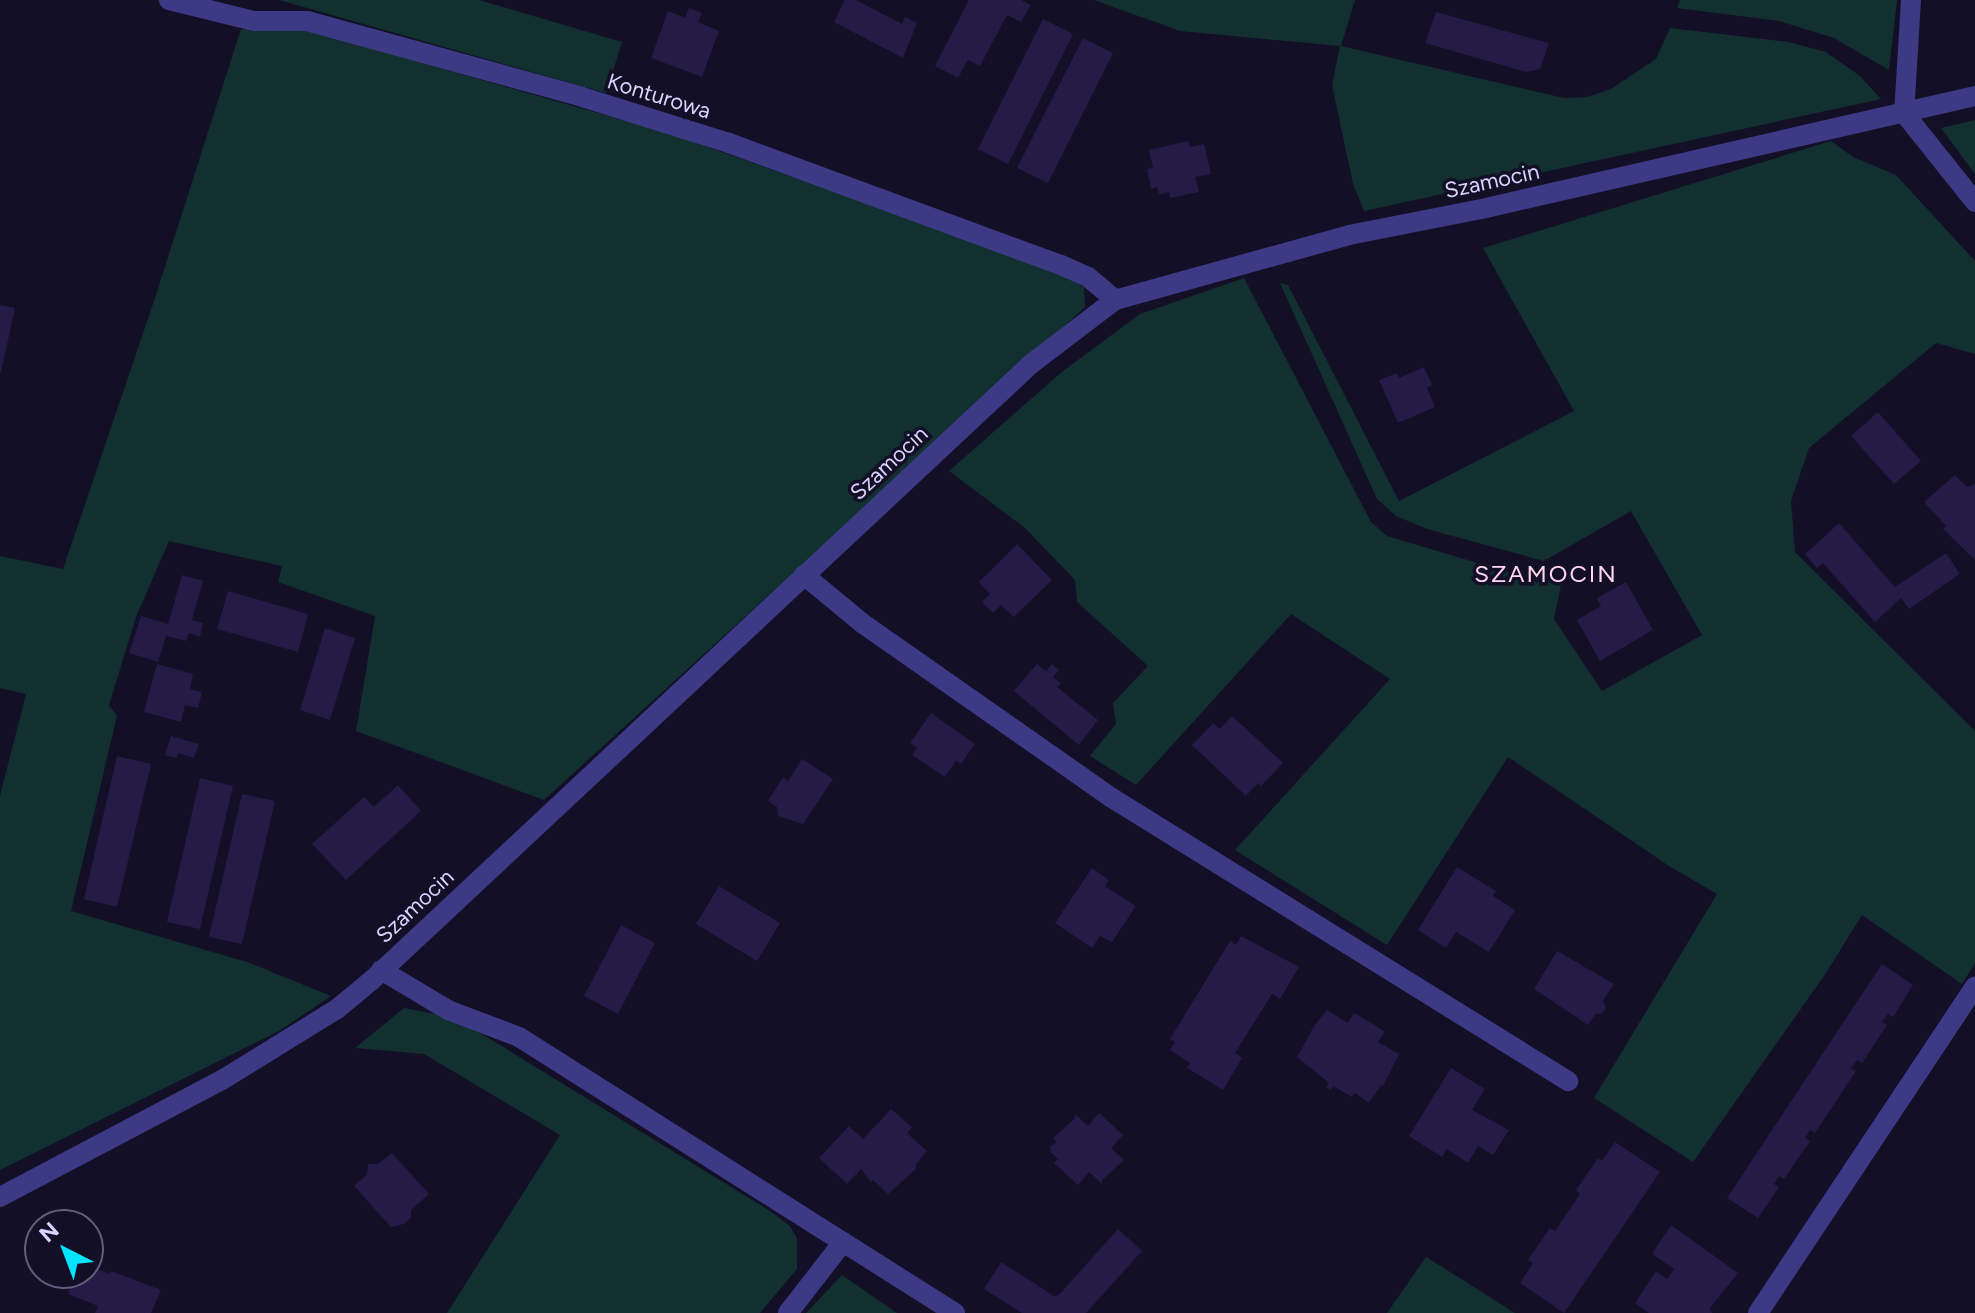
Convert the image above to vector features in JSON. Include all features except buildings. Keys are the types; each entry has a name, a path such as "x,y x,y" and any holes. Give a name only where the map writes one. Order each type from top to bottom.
{"street":[{"name":"Konturowa","path":"169,0 254,21 307,21 582,97 729,143 1061,265 1088,277 1115,300"},
{"path":"254,21 261,0"},
{"path":"1911,0 1904,113 1975,202"},
{"name":"Szamocin","path":"0,1197 222,1080 308,1030 381,970 1031,364 1115,300 1349,235 1975,96"},
{"path":"804,575 862,623 1112,798 1568,1081"},
{"path":"381,970 448,1010 519,1037 955,1313"},
{"path":"1758,1313 1975,986"},
{"path":"788,1313 843,1242"}],"green space":[{"path":"279,0 479,0 622,42 606,93"},
{"path":"1094,0 1355,0 1341,46 1564,98 1587,97 1611,89 1656,59 1670,28 1788,42 1826,52 1860,76 1881,99 1364,211 1353,184 1332,85 1340,46 1180,31"},
{"path":"1680,0 1897,0 1889,70 1834,38 1779,21 1677,8"},
{"path":"241,29 306,30 665,132 1054,269 1084,287 1085,307 544,800 356,731 375,616 278,582 282,566 169,541 136,617 109,705 117,716 71,911 247,962 331,996 279,1031 0,1170 0,796 26,694 0,688 0,556 63,569 154,301"},
{"path":"1975,120 1975,174 1941,128"},
{"path":"1831,141 1853,157 1896,175 1975,261 1975,354 1936,343 1809,448 1791,501 1795,552 1975,731 1975,963 1962,984 1862,915 1826,973 1693,1162 1594,1098 1717,894 1669,866 1508,757 1387,945 1235,850 1390,679 1291,614 1136,785 1090,756 1116,724 1113,703 1148,666 1077,602 1075,580 1025,528 949,471 1063,371 1140,314 1244,278 1371,522 1387,536 1511,573 1562,579 1554,619 1602,691 1702,635 1631,511 1544,561 1427,529 1396,516 1377,499 1280,283 1288,285 1399,501 1574,411 1483,248"},
{"path":"404,1008 456,1018 770,1211 790,1226 797,1238 797,1269 760,1313 447,1313 560,1135 424,1054 355,1048"},
{"path":"1426,1257 1463,1280 1515,1313 1387,1313"},
{"path":"842,1275 897,1313 806,1313"}],"district":[{"name":"SZAMOCIN","path":"1546,574"}]}
